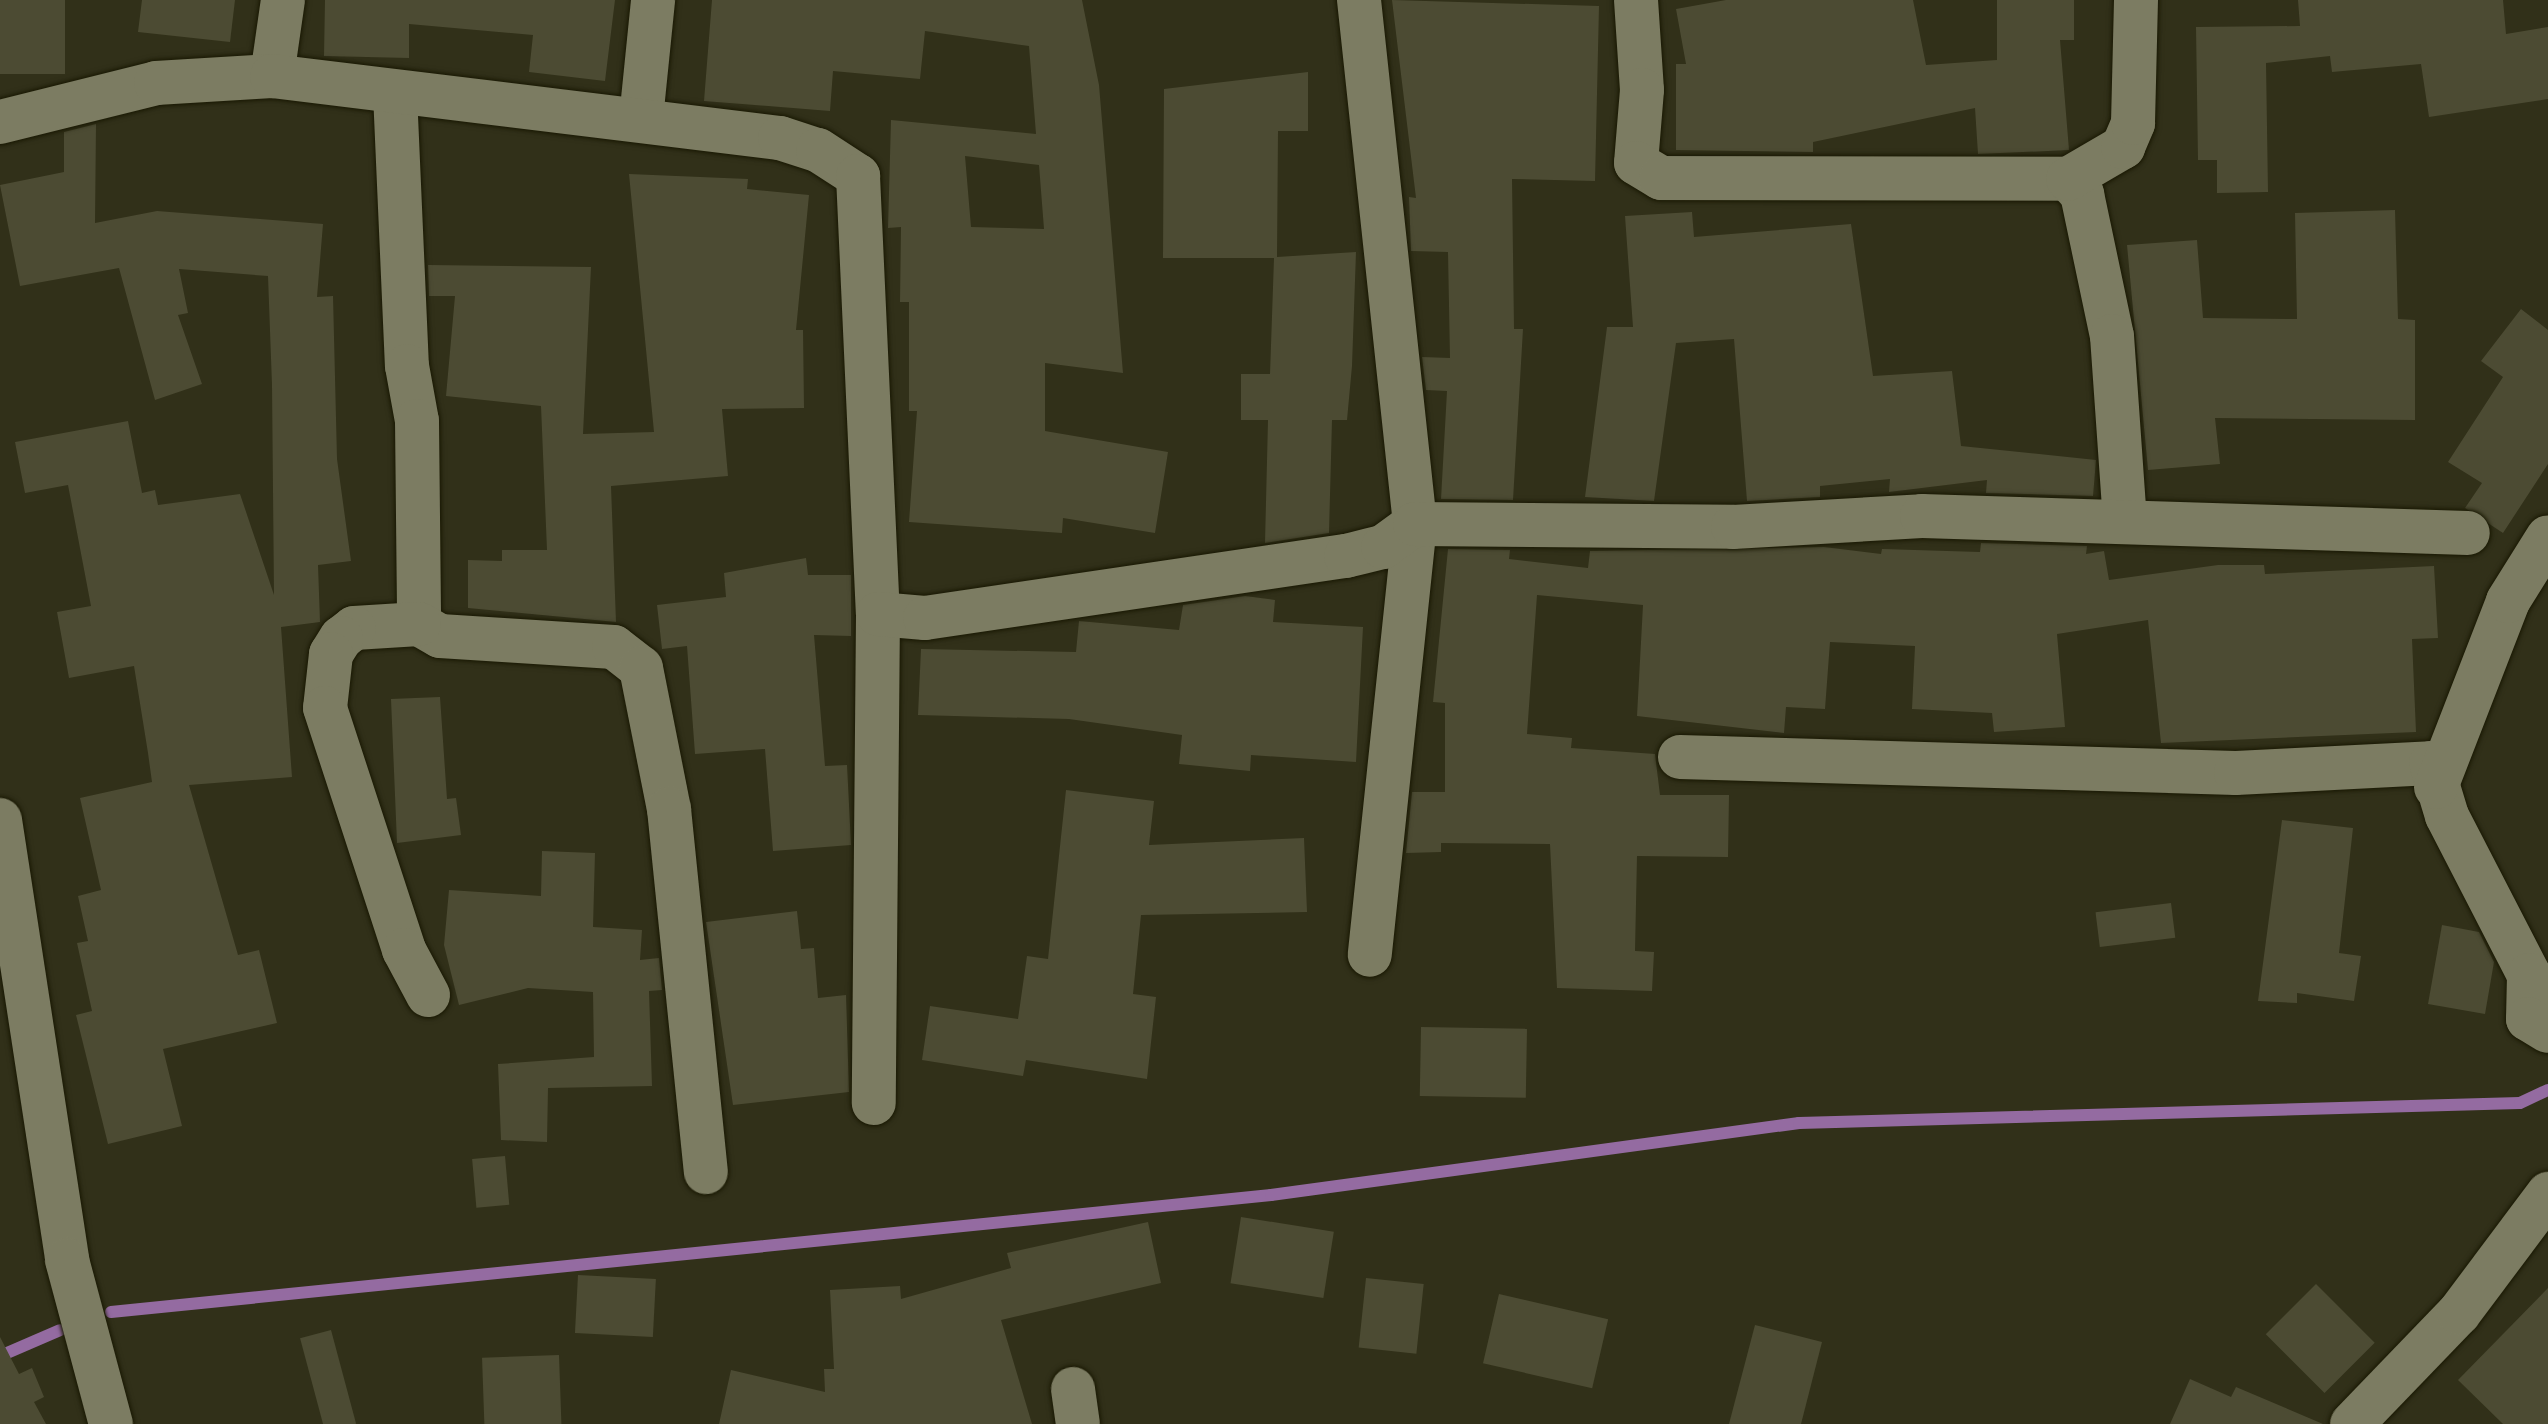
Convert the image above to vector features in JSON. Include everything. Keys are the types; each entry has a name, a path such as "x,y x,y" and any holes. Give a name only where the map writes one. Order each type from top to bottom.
{"street":[{"path":"272,76 283,0"},
{"path":"641,119 653,0"},
{"path":"1359,0 1415,524 1370,955"},
{"path":"1636,0 1642,90 1636,163 1661,178 2068,179 2123,147 2133,123 2136,0"},
{"path":"0,122 156,83 272,76 780,138 818,150 858,176 878,614 874,1103"},
{"path":"395,93 407,366 417,421 419,624"},
{"path":"2068,179 2082,194 2112,336 2125,521"},
{"path":"878,614 925,618 1346,556 1383,547 1415,524 1733,527 1922,516 2468,533"},
{"path":"2436,787 2508,601 2548,537"},
{"path":"428,995 399,935 325,708 331,654 341,638 354,628 419,624 440,636 614,647 641,668 669,809 706,1172"},
{"path":"1680,757 2236,773 2431,763 2436,787 2529,975 2528,1019 2548,1031"},
{"path":"0,820 67,1260 111,1424"},
{"path":"2352,1424 2459,1313 2548,1194"}],"building":[{"path":"0,0 65,0 65,74 0,74"},
{"path":"142,0 235,0 230,42 138,32"},
{"path":"325,0 615,0 605,81 529,72 533,35 409,24 409,58 324,56"},
{"path":"712,0 1082,0 1099,85 1123,373 1045,363 1045,431 1168,452 1155,533 1063,518 1062,533 909,522 917,411 909,411 909,302 900,302 901,227 888,228 891,120 1036,134 1029,46 925,31 920,79 833,71 830,111 704,101","holes":["965,156 1039,165 1044,229 971,227"]},
{"path":"1392,0 1599,6 1595,181 1512,179 1514,329 1523,329 1513,500 1441,499 1447,391 1426,390 1422,357 1450,358 1448,252 1411,251 1409,197 1416,198"},
{"path":"1726,0 1913,0 1926,65 1997,60 1997,0 2074,0 2074,40 2060,40 2069,150 1978,154 1975,108 1813,142 1813,152 1676,150 1676,64 1686,64 1676,9"},
{"path":"2298,0 2503,0 2506,34 2548,27 2548,99 2429,117 2421,64 2332,72 2330,56 2266,63 2268,192 2217,193 2217,160 2198,160 2196,27 2300,26"},
{"path":"1308,72 1308,131 1278,131 1277,257 1356,252 1352,366 1347,420 1332,420 1329,533 1265,543 1268,420 1241,420 1241,374 1270,374 1274,258 1163,258 1164,89"},
{"path":"96,124 95,223 157,211 323,224 317,297 333,296 337,459 351,561 318,565 320,622 281,627 292,777 189,785 238,955 259,950 277,1023 163,1049 182,1126 108,1144 76,1015 92,1011 77,943 88,941 78,896 101,890 80,798 152,782 134,666 69,678 57,612 91,606 68,485 25,493 15,442 128,421 142,493 155,490 158,505 240,494 274,595 272,385 268,276 179,269 188,313 178,315 202,384 155,400 119,268 20,286 0,185 64,172 64,132"},
{"path":"629,174 748,179 747,189 809,195 796,330 803,330 804,408 722,409 728,476 611,486 616,622 468,608 468,560 502,561 502,550 547,550 541,406 446,396 455,296 429,296 428,265 591,267 583,434 654,432"},
{"path":"2395,210 2398,319 2415,320 2415,420 2215,418 2220,464 2148,470 2127,245 2197,240 2203,318 2297,319 2295,213"},
{"path":"1692,212 1694,237 1851,224 1873,376 1952,371 1961,446 2096,460 2093,496 1986,493 1987,480 1889,492 1890,479 1820,486 1820,497 1747,501 1734,339 1676,343 1654,501 1585,497 1607,327 1633,327 1625,216"},
{"path":"2521,309 2548,330 2548,464 2503,533 2465,508 2482,483 2448,462 2503,377 2481,361"},
{"path":"1981,543 2087,546 2086,554 2104,551 2109,580 2218,565 2264,565 2265,574 2434,566 2438,638 2412,639 2416,732 2161,743 2148,620 2057,634 2065,727 1994,732 1992,713 1912,709 1915,646 1830,642 1825,709 1786,707 1784,733 1637,716 1643,605 1537,595 1527,734 1572,738 1571,748 1655,754 1660,795 1729,795 1728,857 1637,856 1635,951 1654,952 1652,991 1557,988 1550,844 1441,843 1441,852 1406,853 1412,792 1445,792 1445,703 1433,702 1448,549 1510,550 1509,559 1588,568 1590,551 1824,547 1881,554 1882,549 1980,552"},
{"path":"806,558 808,575 851,575 851,636 814,635 825,766 847,765 851,845 773,851 765,749 695,754 687,646 662,649 657,605 726,597 724,573"},
{"path":"1245,596 1275,600 1273,622 1363,627 1356,762 1251,755 1250,771 1179,764 1182,735 1069,719 918,715 921,649 1076,652 1079,621 1179,630 1183,605"},
{"path":"440,697 447,799 456,798 461,835 397,843 391,699"},
{"path":"1066,790 1154,801 1149,845 1304,838 1307,912 1141,915 1133,994 1156,997 1147,1079 1026,1060 1023,1076 922,1060 930,1006 1018,1019 1027,956 1048,959"},
{"path":"2282,820 2353,828 2339,953 2361,956 2354,1001 2297,993 2297,1003 2258,1001"},
{"path":"542,851 595,853 593,927 642,930 640,960 659,958 662,990 649,991 652,1086 548,1088 547,1142 501,1140 498,1064 594,1057 593,992 528,988 459,1005 444,945 449,890 541,896"},
{"path":"2171,903 2175,938 2100,947 2096,912"},
{"path":"797,911 801,949 814,948 818,998 846,995 849,1092 733,1105 706,922"},
{"path":"2442,925 2479,932 2494,962 2485,1014 2428,1004"},
{"path":"1421,1027 1527,1029 1526,1098 1420,1096"},
{"path":"505,1156 509,1205 476,1208 472,1159"},
{"path":"1241,1217 1334,1232 1323,1298 1231,1283"},
{"path":"1148,1222 1161,1283 1001,1320 1032,1424 719,1424 731,1370 825,1392 824,1369 834,1369 830,1290 900,1286 901,1299 1011,1268 1007,1253"},
{"path":"578,1275 656,1279 653,1337 575,1333"},
{"path":"1366,1278 1424,1284 1416,1354 1359,1348"},
{"path":"2316,1284 2375,1343 2324,1393 2266,1334"},
{"path":"2548,1288 2548,1424 2503,1424 2458,1380"},
{"path":"1499,1294 1608,1319 1592,1388 1483,1363"},
{"path":"1755,1325 1822,1342 1801,1424 1729,1424"},
{"path":"331,1330 356,1424 323,1424 300,1338"},
{"path":"0,1337 19,1374 32,1368 44,1397 34,1402 46,1424 0,1424"},
{"path":"559,1355 561,1424 484,1424 482,1358"},
{"path":"2190,1379 2231,1397 2236,1387 2323,1424 2170,1424"}],"waterway":[{"path":"111,1312 1271,1195 1799,1123 2520,1103 2548,1090"},
{"path":"0,1356 60,1330"}]}
